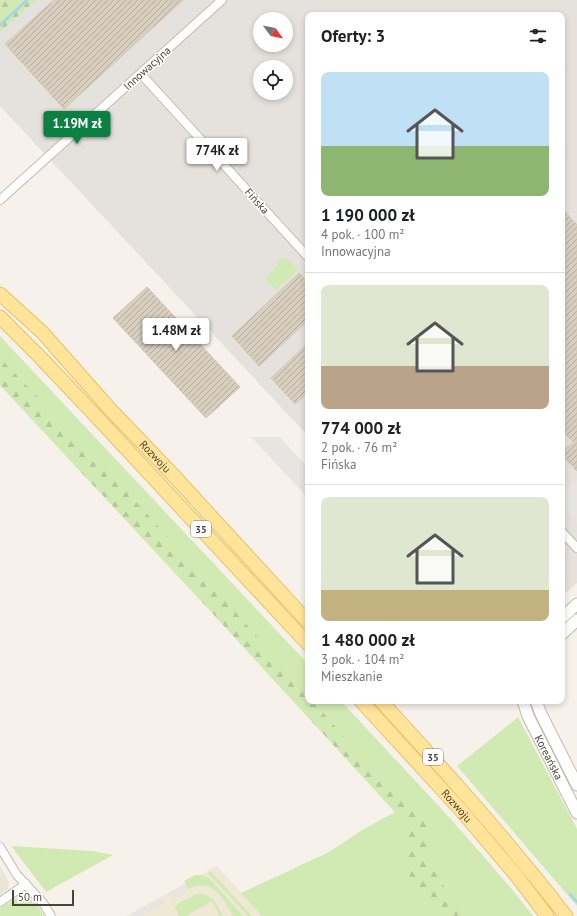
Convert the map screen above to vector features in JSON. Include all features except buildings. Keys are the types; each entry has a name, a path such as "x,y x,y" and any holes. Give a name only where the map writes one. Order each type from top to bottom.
{"main road":[{"name":"Rozwoju","path":"0,294 42,332 109,408 175,477 305,619"},
{"name":"Rozwoju","path":"0,317 93,413 305,641"},
{"name":"Rozwoju","path":"364,704 459,808 516,875 547,916"},
{"name":"Rozwoju","path":"384,704 458,785 509,844 566,916"}],"street":[{"name":"Innowacyjna","path":"0,200 222,0"},
{"name":"Fińska","path":"141,74 305,254"},
{"path":"565,535 577,548"},
{"path":"565,615 577,604"},
{"path":"565,631 577,620"},
{"name":"Koreańska","path":"524,704 528,716 577,813"},
{"name":"Koreańska","path":"537,704 577,785"},
{"path":"0,847 11,865 44,903 51,916"},
{"path":"0,902 26,884"}],"shaded area":[{"path":"0,0 577,0 577,583 565,593 565,12 305,12 305,433 0,106"},
{"path":"251,437 280,437 305,465 305,495"},
{"path":"577,480 577,523 565,510 565,491"},
{"path":"0,866 9,882 8,889 0,895"},
{"path":"217,866 262,916 126,916"},
{"path":"184,884 188,890 172,899 168,893"},
{"path":"162,897 165,903 142,916 129,916"}],"green space":[{"path":"0,0 36,0 0,32"},
{"path":"281,258 290,261 298,270 276,290 265,278 279,265 277,262"},
{"path":"0,336 305,661 305,704 344,704 463,833 533,916 262,916 241,893 329,852 362,830 395,812 0,385"},
{"path":"0,358 118,482 233,609 305,692 305,704 316,704 400,797 422,816 428,830 432,864 448,894 458,908 458,916 443,916 423,900 411,881 408,867 409,841 407,828 395,812 0,385"},
{"path":"518,717 577,829 577,906 457,766"},
{"path":"11,846 93,851 113,855 46,892"},
{"path":"211,872 252,916 248,916 208,873"},
{"path":"195,875 201,875 209,878 243,916 233,916 221,896 211,888 197,886 188,889 184,881"},
{"path":"25,893 38,906 44,916 0,916 0,908"},
{"path":"196,894 210,897 216,903 223,916 220,916 212,901 186,916 180,916 174,906"}],"waterway":[{"path":"0,25 27,0"},
{"path":"570,894 577,902"}]}
